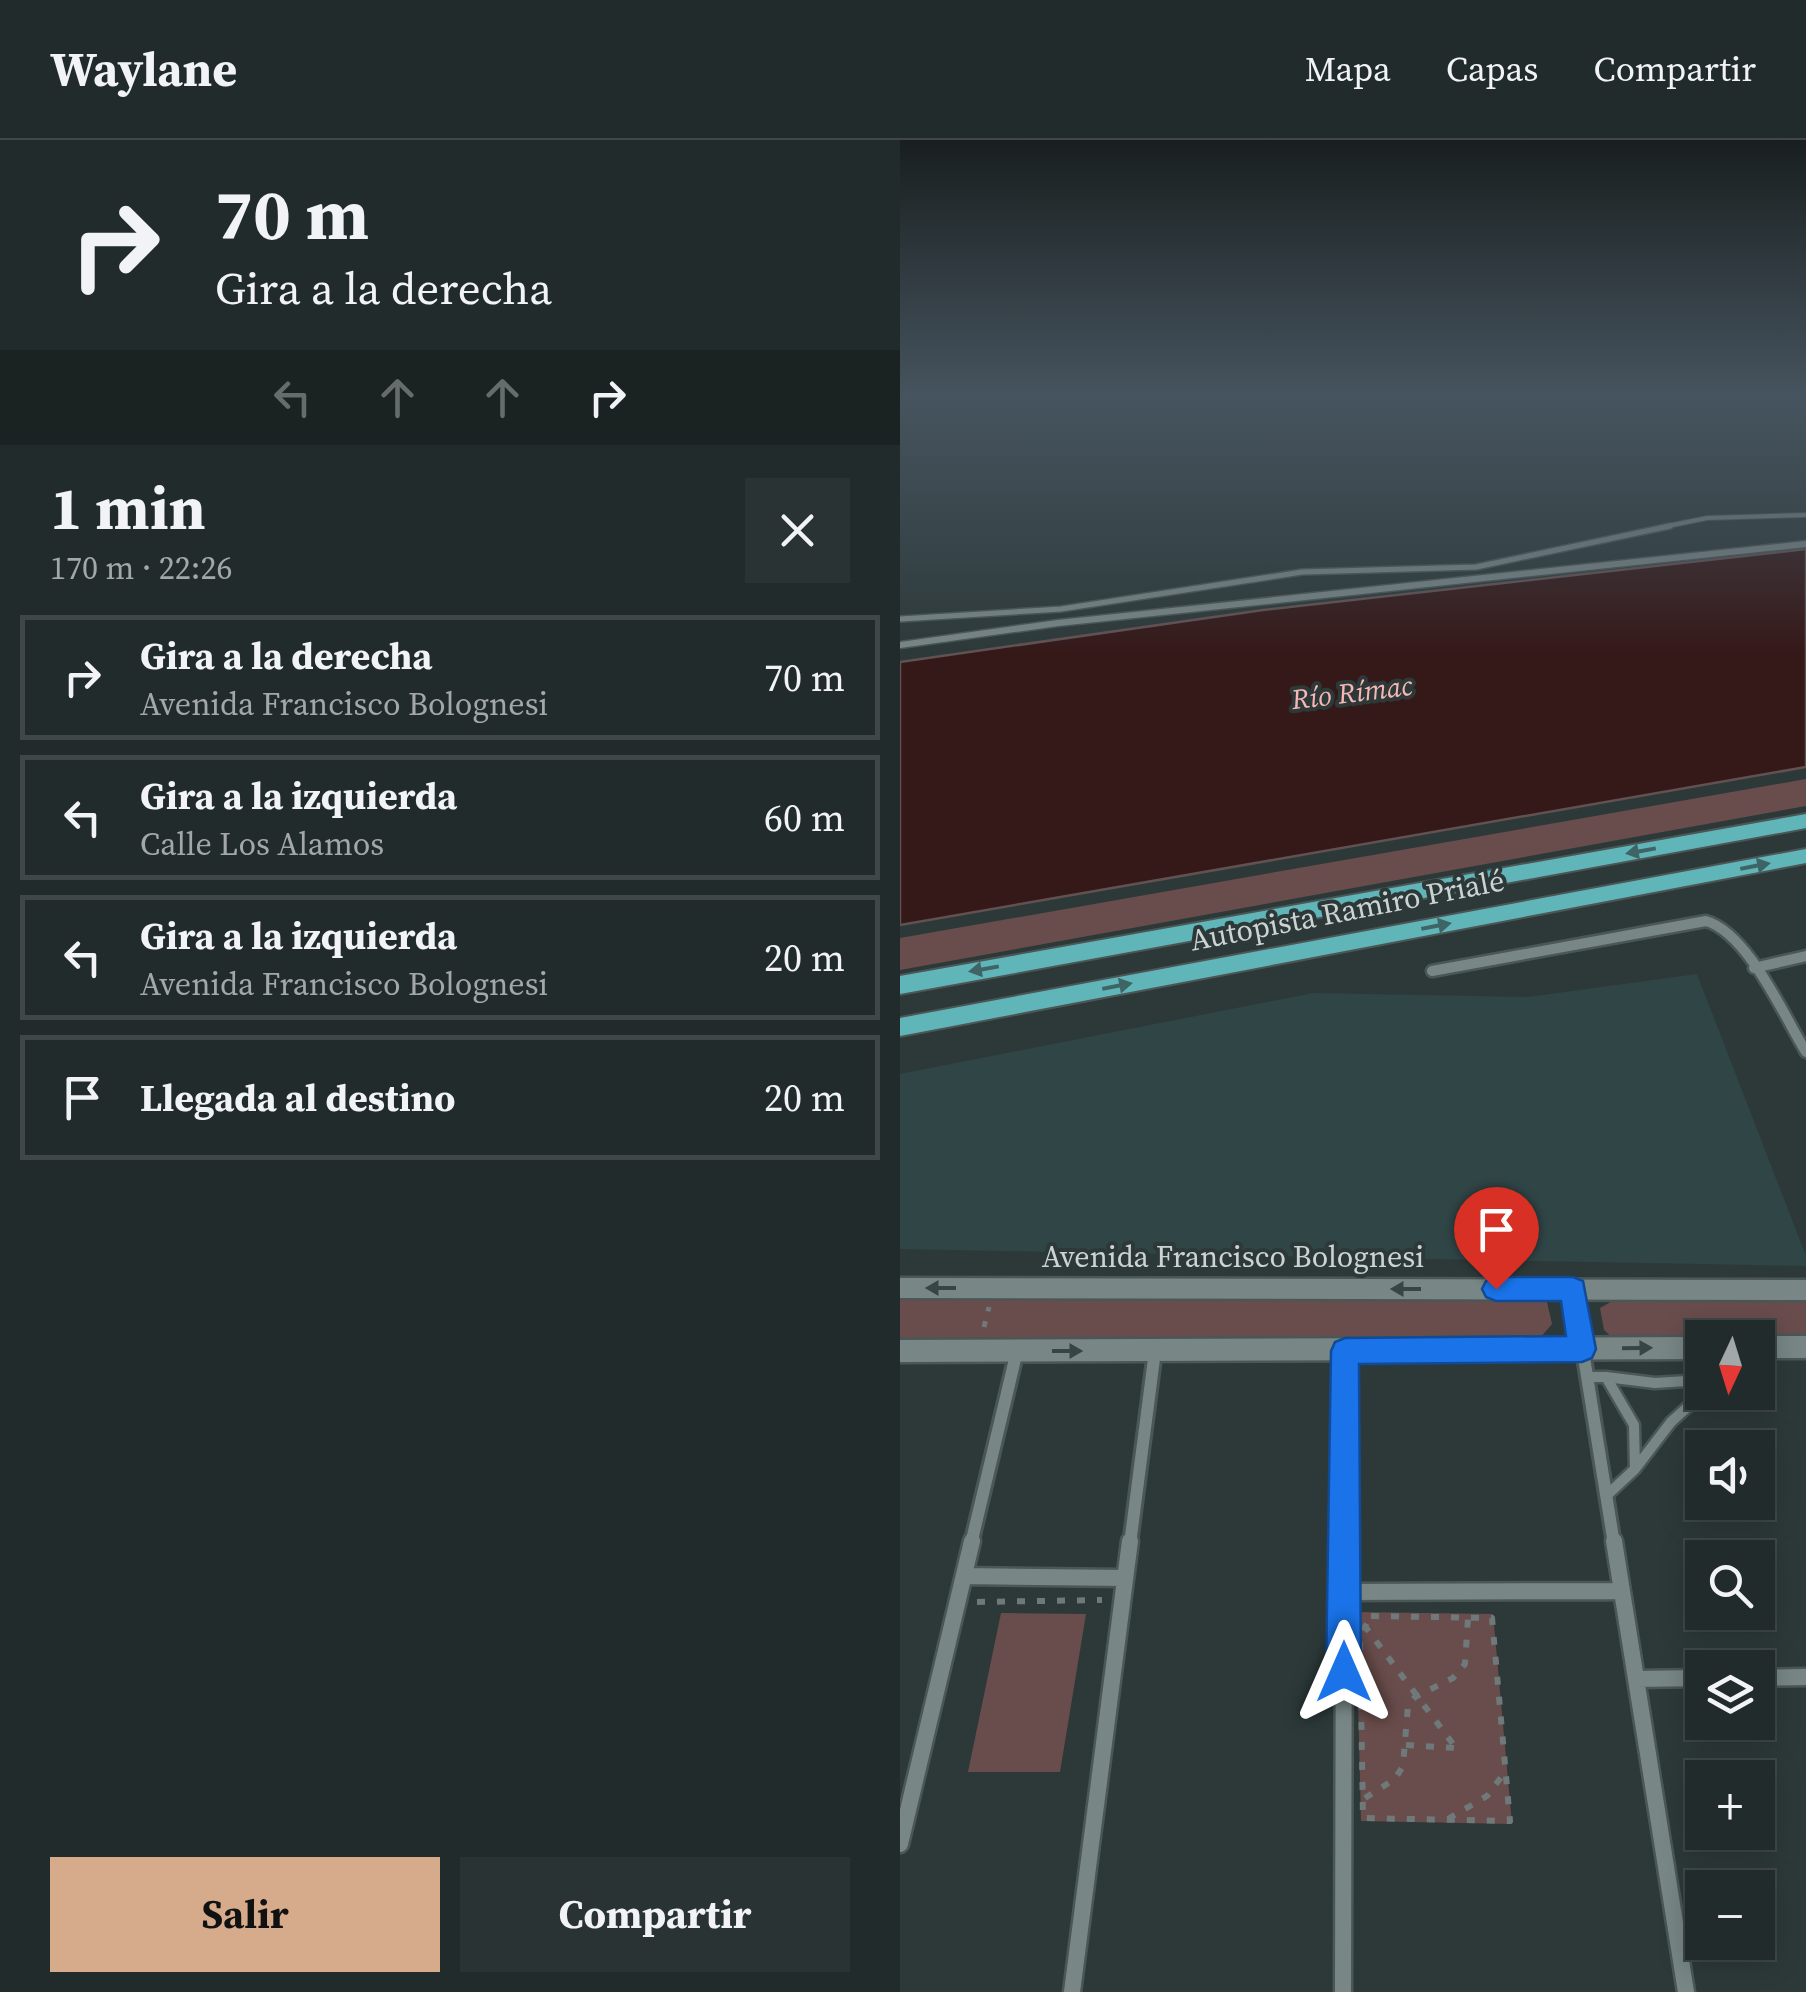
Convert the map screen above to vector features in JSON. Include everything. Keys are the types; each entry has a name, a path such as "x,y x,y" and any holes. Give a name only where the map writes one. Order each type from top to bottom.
{"highway":[{"name":"Autopista Ramiro Prialé","path":"900,985 1806,821"},
{"name":"Autopista Ramiro Prialé","path":"900,1027 1806,856"}],"main road":[{"name":"Avenida Francisco Bolognesi","path":"900,1288 1806,1290"},
{"path":"1775,1348 1806,1347"},
{"path":"900,1351 1685,1348"}],"street":[{"path":"900,645 1058,623 1806,544"},
{"path":"1432,971 1700,920 1722,928 1754,968 1806,1052"},
{"path":"1754,968 1806,956"},
{"path":"1573,1289 1686,1992"},
{"path":"900,1844 1017,1351"},
{"path":"1072,1992 1155,1351"},
{"path":"1343,1992 1345,1351"},
{"path":"964,1576 1126,1578"},
{"path":"1344,1592 1622,1591"},
{"path":"1775,1678 1806,1677"},
{"path":"1636,1679 1685,1678"}],"lane":[{"path":"900,619 1058,609 1314,570 1476,568 1707,518 1806,515"},
{"path":"1606,1376 1634,1425 1635,1470"},
{"path":"1586,1377 1655,1383 1685,1381"},
{"path":"1606,1496 1635,1470 1685,1409"}],"path":[{"path":"978,1351 994,1288"},
{"path":"973,1602 1107,1600"},
{"path":"1370,1616 1492,1618 1510,1821 1363,1818 1360,1636 1364,1625 1370,1616"},
{"path":"1363,1800 1395,1779 1404,1766 1408,1706 1415,1697 1453,1678 1465,1664 1468,1618"},
{"path":"1364,1625 1456,1748 1405,1745"},
{"path":"1448,1820 1487,1796 1505,1772"}],"shaded area":[{"path":"1806,779 1806,806 900,970 900,938"},
{"path":"1697,974 1806,1256 1806,1266 900,1249 900,1074 1313,993 1528,997"},
{"path":"900,1295 1532,1297 1547,1302 1552,1324 1540,1338 900,1339"},
{"path":"1614,1300 1806,1300 1806,1336 1775,1337 1775,1320 1685,1320 1685,1339 1615,1340 1604,1330 1600,1308"},
{"path":"1356,1612 1493,1614 1512,1824 1361,1821"},
{"path":"1001,1613 1086,1614 1060,1772 968,1772"}],"water":[{"name":"Río Rímac","path":"1806,549 1806,767 900,925 900,662 1263,610"}],"route":[{"path":"1344,1672 1345,1351 1582,1349 1573,1289 1496,1289"}]}
